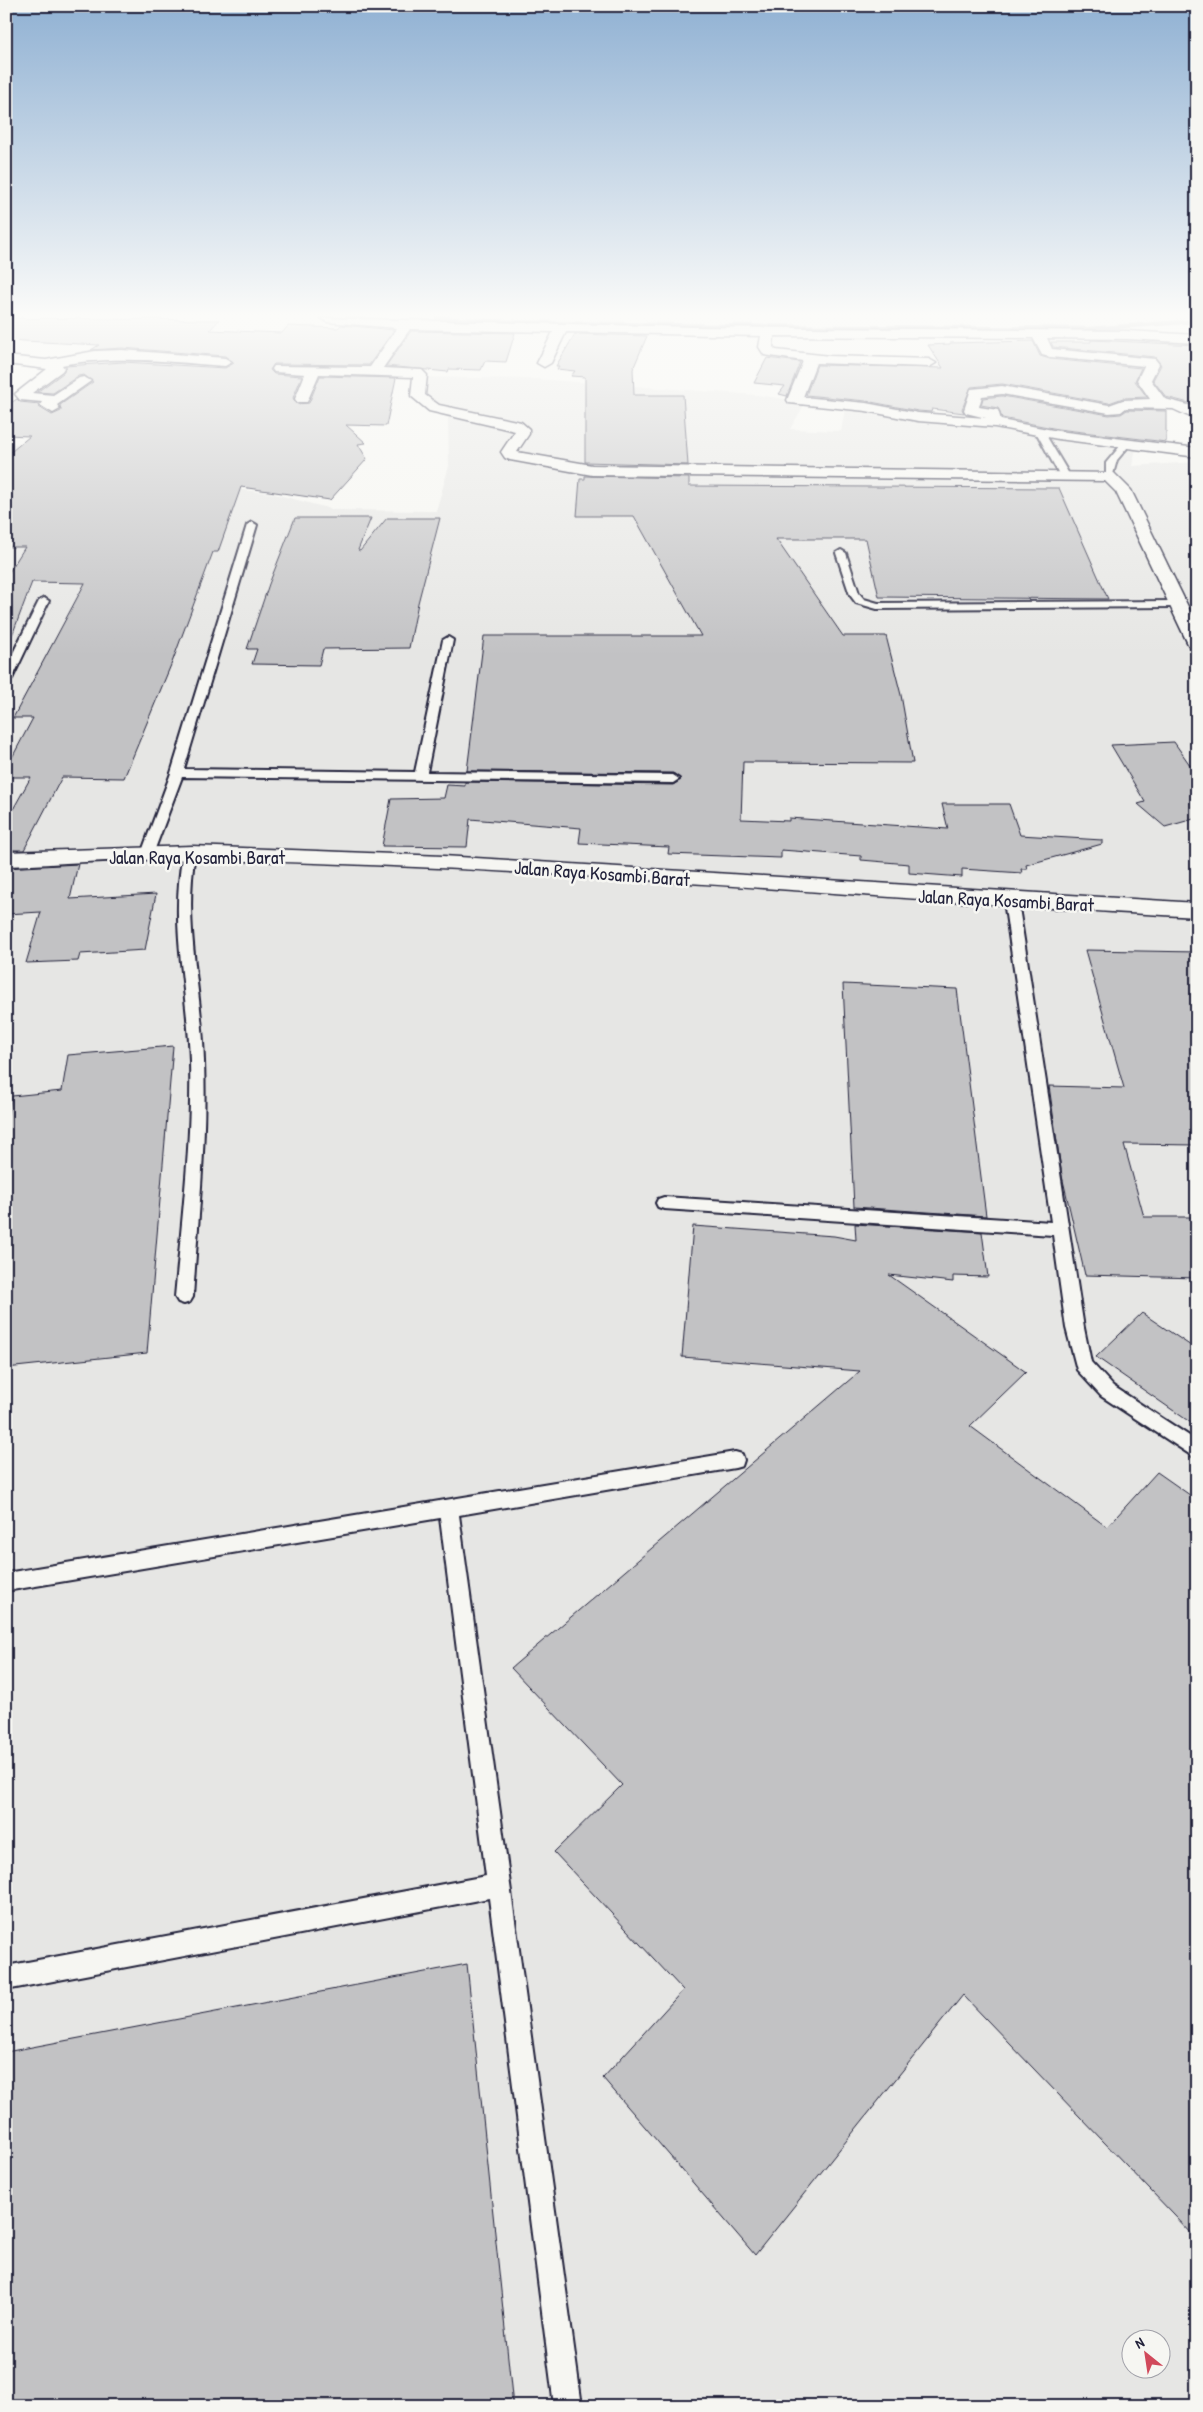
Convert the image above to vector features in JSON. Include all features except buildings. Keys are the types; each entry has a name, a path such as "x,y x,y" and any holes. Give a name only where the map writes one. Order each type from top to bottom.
{"street":[{"path":"521,431 512,445 509,452 510,455 569,467 611,472 1064,474 1109,476 1122,490 1197,644"},
{"path":"1032,431 1197,453"},
{"name":"Jalan Raya Kosambi Barat","path":"6,859 189,853 453,863 1012,901 1197,910"}],"lane":[{"path":"1040,432 1064,474"},
{"path":"1109,476 1108,466 1112,458 1124,447"},
{"path":"147,854 177,773 252,525"},
{"path":"840,553 854,593 860,601 876,606 1178,604"},
{"path":"6,679 44,601"},
{"path":"420,777 448,640"},
{"path":"177,773 673,779"},
{"path":"184,1297 198,1113 197,1059 183,922 185,871 189,853"},
{"path":"1012,901 1060,1229 1083,1365 1107,1391 1197,1451"},
{"path":"664,1203 1060,1229"},
{"path":"6,1582 735,1460"},
{"path":"448,1508 568,2406"},
{"path":"6,1978 498,1885"}],"shaded area":[{"path":"448,431 1042,431 1137,444 1132,466 1197,462 1197,2406 6,2406 6,443 19,444 15,456 115,477 271,493 335,510 436,511 449,466"}]}
